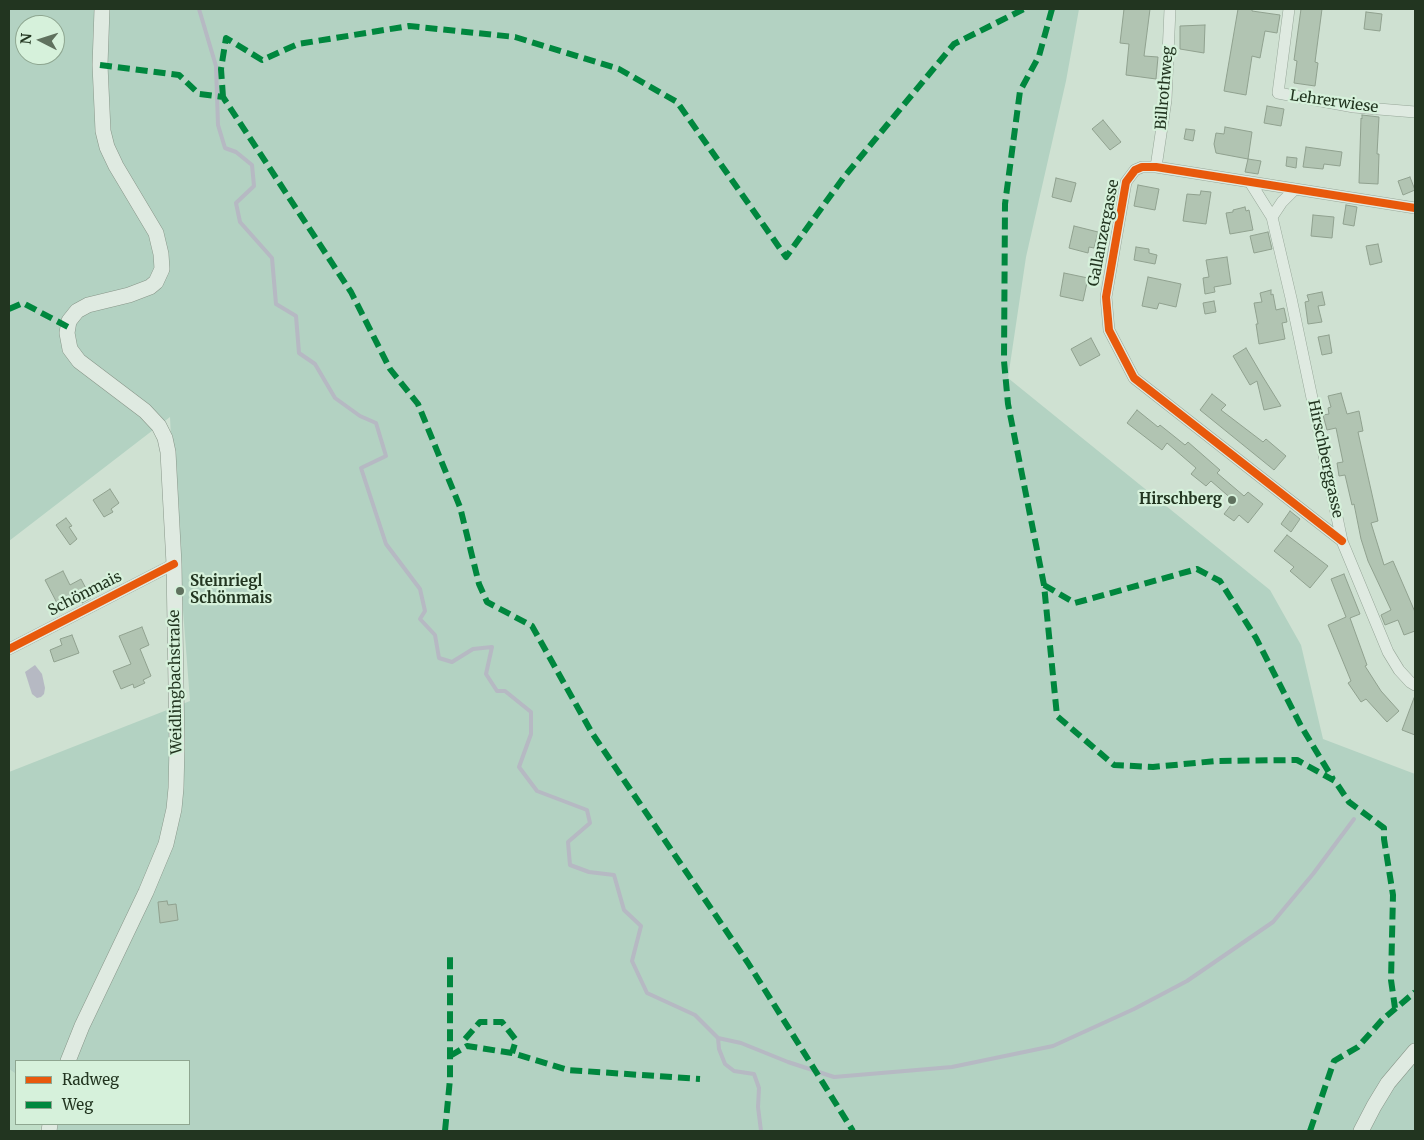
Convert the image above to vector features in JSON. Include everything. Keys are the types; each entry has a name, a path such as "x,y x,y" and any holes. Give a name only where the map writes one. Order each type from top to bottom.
{"main road":[{"name":"Weidlingbachstraße","path":"68,1060 82,1026 166,844 174,809 177,746 174,564 168,452 162,432 145,411 85,367 74,355 68,343 69,321 77,311 94,303 122,298 150,287 156,282 162,269 158,239 116,166 107,147 103,131 100,65 102,9"},
{"path":"1361,1131 1388,1083 1415,1051"}],"street":[{"name":"Billrothweg","path":"1156,167 1166,100 1170,9"},
{"name":"Lehrerwiese","path":"1289,9 1278,93 1354,107 1415,112"},
{"name":"Gallanzergasse","path":"1342,541 1134,378 1109,330 1106,297 1126,182 1135,170 1142,167 1156,167 1415,208"},
{"name":"Hirschberggasse","path":"1250,182 1272,217 1342,541 1388,652 1399,670 1415,685"},
{"path":"1272,217 1295,188"},
{"name":"Schönmais","path":"9,649 174,564"}],"green space":[{"path":"9,9 1079,9 1066,81 1026,257 1008,378 1270,590 1301,645 1323,739 1415,774 1415,1131 57,1131 58,1125 190,1125 190,1060 15,1060 15,1073 9,1069 9,772 190,701 170,417 9,541"},
{"path":"9,1069 15,1073 15,1125 41,1125 40,1131 9,1131"}],"shaded area":[{"path":"35,665 42,674 45,688 44,694 37,698 32,694 25,672"}],"building":[{"path":"1124,9 1150,9 1144,56 1158,57 1156,79 1126,75 1129,44 1120,43"},
{"path":"1238,9 1252,9 1252,11 1280,15 1277,33 1265,31 1260,58 1252,56 1246,95 1224,91"},
{"path":"1301,9 1322,9 1315,62 1318,63 1315,86 1294,83 1297,61 1294,60"},
{"path":"1366,12 1382,14 1380,31 1364,29"},
{"path":"1205,25 1204,53 1180,49 1180,26"},
{"path":"1267,106 1284,109 1281,126 1264,123"},
{"path":"1362,115 1379,117 1378,184 1359,183"},
{"path":"1103,120 1121,142 1110,150 1092,129"},
{"path":"1225,127 1252,132 1248,159 1216,153 1214,144 1216,133 1224,134"},
{"path":"1186,129 1195,130 1193,141 1184,139"},
{"path":"1306,147 1342,152 1340,166 1324,164 1323,169 1303,167"},
{"path":"1287,157 1297,158 1296,168 1286,166"},
{"path":"1248,159 1261,161 1258,174 1245,172"},
{"path":"1410,177 1415,190 1403,195 1398,181"},
{"path":"1056,178 1076,183 1071,202 1052,197"},
{"path":"1138,185 1159,189 1155,210 1134,206"},
{"path":"1201,191 1211,192 1206,224 1183,221 1187,194 1200,195"},
{"path":"1346,205 1357,207 1354,226 1343,224"},
{"path":"1245,207 1246,211 1249,210 1253,230 1230,234 1226,213"},
{"path":"1313,215 1334,217 1332,238 1311,236"},
{"path":"1074,226 1098,232 1094,248 1089,247 1088,253 1069,248"},
{"path":"1268,232 1272,249 1254,253 1250,236"},
{"path":"1378,244 1382,262 1370,265 1366,246"},
{"path":"1136,247 1149,249 1149,253 1157,255 1155,264 1134,260"},
{"path":"1227,257 1231,284 1214,287 1215,292 1205,294 1203,278 1209,277 1206,260"},
{"path":"1064,273 1088,278 1083,301 1060,296"},
{"path":"1148,277 1181,284 1176,307 1159,303 1157,309 1142,306"},
{"path":"1271,290 1276,310 1284,308 1287,322 1282,323 1285,339 1259,344 1254,303 1262,302 1260,293"},
{"path":"1322,292 1325,305 1318,306 1322,322 1308,324 1305,302 1309,301 1307,295"},
{"path":"1214,301 1216,312 1205,314 1203,303"},
{"path":"1329,335 1332,353 1322,355 1318,337"},
{"path":"1091,338 1100,355 1080,366 1071,349"},
{"path":"1246,348 1281,406 1264,410 1257,381 1250,385 1233,356"},
{"path":"1341,393 1347,414 1359,411 1363,431 1358,432 1378,521 1371,523 1384,565 1393,561 1415,612 1415,631 1404,635 1398,620 1385,625 1381,615 1391,610 1368,561 1345,475 1339,476 1337,463 1343,462 1336,428 1327,430 1323,415 1329,414 1328,408 1331,407 1328,396"},
{"path":"1212,394 1226,405 1221,410 1263,442 1266,439 1286,456 1274,470 1200,410"},
{"path":"1137,410 1185,445 1188,442 1220,470 1217,473 1244,496 1248,492 1263,504 1248,523 1239,515 1234,521 1224,514 1234,501 1211,481 1206,486 1191,474 1196,468 1167,443 1162,450 1127,423"},
{"path":"110,489 119,503 111,509 113,512 104,517 93,500"},
{"path":"1290,511 1300,519 1291,532 1281,524"},
{"path":"66,518 72,526 69,527 77,539 70,545 56,525"},
{"path":"1287,535 1328,566 1310,588 1290,571 1294,567 1274,551"},
{"path":"63,571 70,585 81,579 91,598 82,603 78,593 57,603 45,580"},
{"path":"1344,574 1360,614 1350,618 1367,665 1365,666 1381,691 1399,711 1387,722 1366,699 1361,702 1348,683 1351,681 1328,625 1346,617 1331,579"},
{"path":"142,627 149,645 140,649 151,676 143,680 145,683 134,688 133,684 121,689 113,671 131,664 119,636"},
{"path":"72,635 79,653 54,662 50,650 62,645 60,639"},
{"path":"1415,698 1415,735 1402,730"},
{"path":"167,901 168,905 176,904 178,920 160,923 158,902"}],"waterway":[{"path":"199,9 216,66 218,125 225,148 236,152 252,165 254,186 236,203 240,222 272,258 276,304 296,316 299,353 315,364 335,398 360,416 376,423 386,456 361,468 386,544 420,589 425,611 420,619 435,635 439,658 452,662 473,649 492,647 486,674 497,691 505,691 531,712 531,734 519,767 537,791 587,810 590,823 568,842 570,865 589,872 614,875 624,910 641,926 632,961 647,993 695,1015 718,1038 719,1049 725,1064 734,1071 754,1074 759,1088 758,1107 761,1131"},
{"path":"718,1038 741,1043 788,1062 834,1077 952,1067 1053,1046 1134,1009 1187,981 1273,922 1313,874 1354,819"}],"marked path":[{"path":"223,97 221,69 226,38 262,60 298,44 409,26 515,37 619,69 677,102 786,257 844,177 954,44 1024,9"},
{"path":"1052,9 1039,56 1020,91 1005,204 1004,361 1008,404 1044,585 1057,716 1114,765 1153,767 1216,761 1297,760 1335,781 1349,802 1384,828 1393,895 1391,980 1395,1008"},
{"path":"100,65 179,75 199,94 223,97 351,292 390,369 418,404 460,507 479,584 487,602 532,626 592,733 748,963 853,1131"},
{"path":"9,309 23,303 68,327"},
{"path":"1044,585 1075,603 1197,569 1220,581 1256,638 1301,726 1333,779"},
{"path":"445,1131 450,1079 450,953"},
{"path":"1310,1131 1334,1061 1358,1047 1382,1020 1415,992"},
{"path":"465,1039 480,1022 502,1022 516,1040 512,1053"},
{"path":"450,1056 467,1046 512,1053 568,1070 700,1079"}],"cycle path":[{"path":"1342,541 1134,378 1109,330 1106,297 1126,182 1135,170 1142,167 1156,167 1415,208"},
{"path":"9,649 174,564"}],"place":[{"name":"Hirschberg","path":"1232,500"},
{"name":"Steinriegl Schönmais","path":"180,591"}]}
